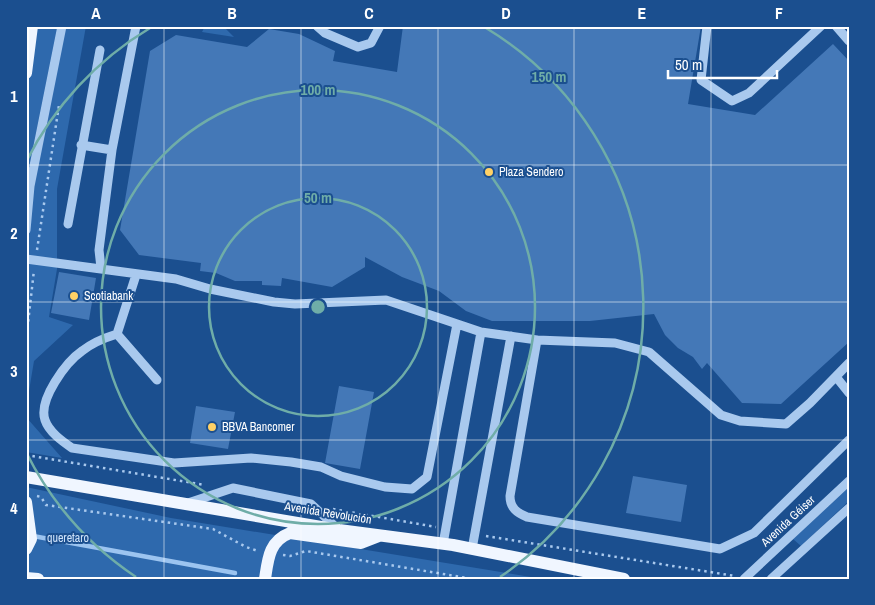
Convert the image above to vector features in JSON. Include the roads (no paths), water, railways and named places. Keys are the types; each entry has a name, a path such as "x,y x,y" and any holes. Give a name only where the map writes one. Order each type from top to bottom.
{"main road":[{"path":"26,73 32,26"},
{"name":"Avenida Revolución","path":"26,477 339,530 443,544 624,579"},
{"path":"26,549 31,539 30,499"},
{"path":"265,579 269,555 279,537 290,533 361,543 381,535"},
{"path":"26,578 38,579"}],"street":[{"path":"26,230 30,186 62,26"},
{"path":"100,268 99,250 112,150 136,26"},
{"path":"317,26 325,33 358,47 371,42 380,26"},
{"path":"707,26 701,80 732,101 748,93 821,26"},
{"path":"836,26 849,40"},
{"path":"68,224 81,145 100,50"},
{"path":"81,145 112,150"},
{"path":"31,260 176,279 210,289 274,302 296,304 386,300 481,332 537,340 615,343 649,352 671,369 721,415 740,421 786,424 837,378 849,363"},
{"path":"117,334 136,274"},
{"path":"117,334 98,341 81,351 51,387 44,409 45,420 61,441 72,448 174,463 251,458 291,462 321,467 342,476 385,487 412,489 427,478 457,324"},
{"path":"443,544 481,332"},
{"path":"117,334 157,380"},
{"path":"472,549 511,336"},
{"path":"537,340 510,502 519,514 544,521 720,549 754,533 849,440"},
{"path":"837,378 849,393"},
{"name":"Avenida Géiser","path":"747,578 849,481"},
{"path":"188,503 233,488 311,504 339,530"},
{"path":"771,579 849,508"}],"waterway":[{"path":"33,536 235,573"}],"place":[{"name":"Plaza Sendero","path":"489,172"},
{"name":"Scotiabank","path":"74,296"},
{"name":"BBVA Bancomer","path":"212,427"}],"park label":[{"name":"queretaro","path":"68,538"}]}
